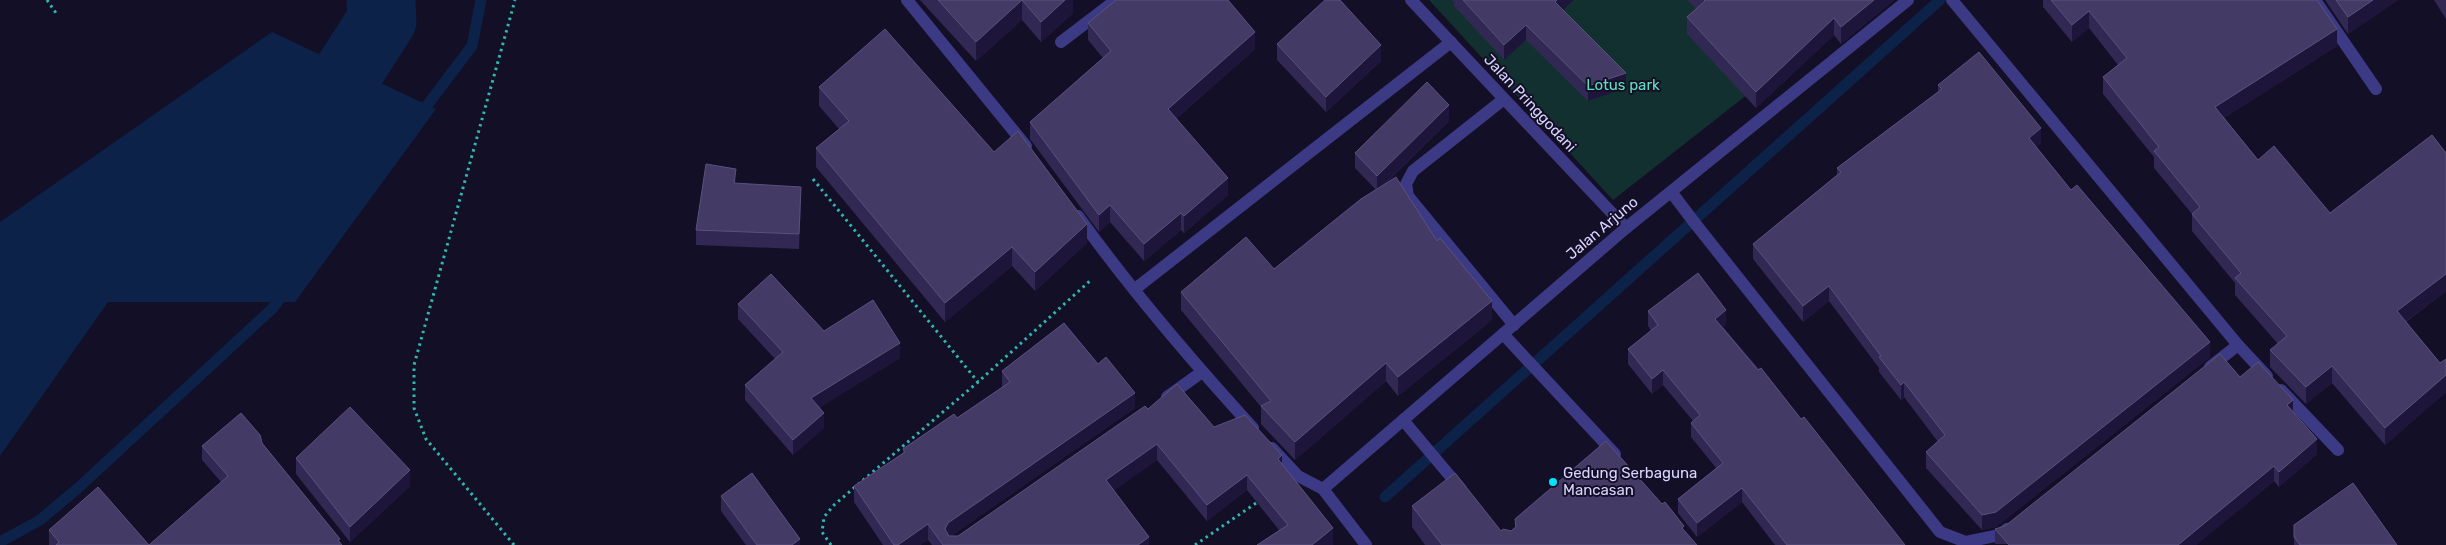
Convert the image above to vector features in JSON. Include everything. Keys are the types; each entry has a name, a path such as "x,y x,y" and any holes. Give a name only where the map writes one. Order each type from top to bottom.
{"street":[{"path":"907,0 1033,155"},
{"path":"1061,42 1116,0"},
{"name":"Jalan Pringgodani","path":"1411,0 1626,228"},
{"name":"Jalan Arjuno","path":"1323,489 1626,228 1672,193 1908,0"},
{"path":"1952,0 2238,345 2338,450"},
{"path":"2315,0 2376,89"},
{"path":"1135,289 1451,42"},
{"path":"1504,99 1414,171 1406,184 1408,196 1514,325"},
{"path":"1672,193 1940,532 1966,542 2000,535 2016,523"},
{"path":"1072,209 1112,263 1202,372 1298,476 1323,489 1366,545"},
{"path":"1503,334 1625,465"},
{"path":"2199,375 2238,345"},
{"path":"1154,406 1202,372"},
{"path":"1403,420 1472,501"}],"path":[{"path":"47,0 58,16"},
{"path":"514,545 426,439 414,408 414,365 515,0"},
{"path":"813,179 978,382"},
{"path":"832,545 822,532 824,517 834,505 978,382 1075,293 1112,263"},
{"path":"1195,545 1298,476"}],"green space":[{"name":"Lotus park","path":"1429,0 1868,0 1613,200"}],"water":[{"path":"272,32 436,109 295,302 108,302 0,456 0,222"}],"building":[{"path":"938,0 1022,0 976,42"},
{"path":"1022,0 1065,0 1041,22"},
{"path":"1116,0 1228,0 1255,32 1168,109 1228,178 1184,216 1181,213 1144,244 1110,205 1099,215 1030,122 1111,51 1088,23"},
{"path":"1325,0 1340,0 1381,45 1326,97 1277,44"},
{"path":"1463,0 1557,0 1555,2 1626,73 1588,86 1526,25 1504,45"},
{"path":"1704,0 1874,0 1841,27 1834,18 1756,92 1687,17"},
{"path":"2051,0 2317,0 2337,29 2215,107 2258,160 2274,146 2330,213 2432,135 2446,153 2446,274 2397,311 2440,363 2446,359 2446,375 2385,428 2332,366 2306,387 2270,350 2287,336 2235,278 2241,273 2192,214 2200,207 2154,151 2159,147 2103,77 2127,58 2089,11 2072,25"},
{"path":"2336,0 2373,0 2348,17"},
{"path":"885,29 994,152 1018,131 1087,224 1035,272 1012,247 945,303 816,148 849,121 819,87"},
{"path":"1979,52 2041,128 2029,138 2071,190 2077,185 2210,342 1996,512 1982,515 1926,452 1945,435 1904,382 1901,385 1879,357 1881,356 1829,286 1803,306 1753,244 1841,172 1837,168 1942,89 1938,85"},
{"path":"1427,82 1449,105 1377,176 1355,153"},
{"path":"706,164 736,169 734,183 801,187 799,234 696,230"},
{"path":"1396,177 1437,241 1440,238 1492,301 1398,377 1386,363 1295,442 1261,406 1271,401 1181,292 1246,237 1274,269 1361,199"},
{"path":"1698,273 1726,310 1715,319 1758,370 1761,368 1801,419 1804,417 1905,545 1787,545 1742,488 1697,523 1678,499 1723,463 1691,423 1700,415 1663,370 1652,379 1628,349 1658,325 1648,311"},
{"path":"771,274 824,331 873,300 900,343 811,398 824,413 793,440 745,385 783,352 738,304"},
{"path":"1064,323 1098,364 1106,357 1135,393 948,523 945,529 949,536 958,536 1145,406 1148,409 1177,384 1214,427 1245,415 1282,455 1278,459 1333,528 1312,545 1257,545 1288,525 1247,475 1207,505 1157,444 1106,480 1149,537 1138,545 943,545 928,524 898,545 894,545 854,486 905,452 903,449 954,414 957,418 1010,382 1002,371"},
{"path":"2220,354 2240,377 2258,362 2293,400 2287,405 2317,439 2279,472 2274,466 2178,545 2009,545 1995,529 2005,526"},
{"path":"350,407 410,470 350,527 296,458"},
{"path":"241,413 260,435 262,443 340,539 338,540 342,545 149,545 228,476 202,446"},
{"path":"1606,441 1662,504 1665,502 1684,526 1682,528 1697,545 1442,545 1412,506 1455,473 1501,531 1503,529 1511,531 1516,527 1515,519"},
{"path":"752,473 800,539 792,545 757,545 721,496"},
{"path":"2353,483 2397,545 2300,545 2294,537 2294,525"},
{"path":"98,487 149,545 56,545 59,542 49,530"}],"waterway":[{"path":"292,142 332,98 382,20 381,0"},
{"path":"419,116 472,46 481,0"},
{"path":"1385,497 1940,0"},
{"path":"0,542 40,520 77,489 273,308 286,290"}],"place":[{"name":"Gedung Serbaguna Mancasan","path":"1553,482"}]}
